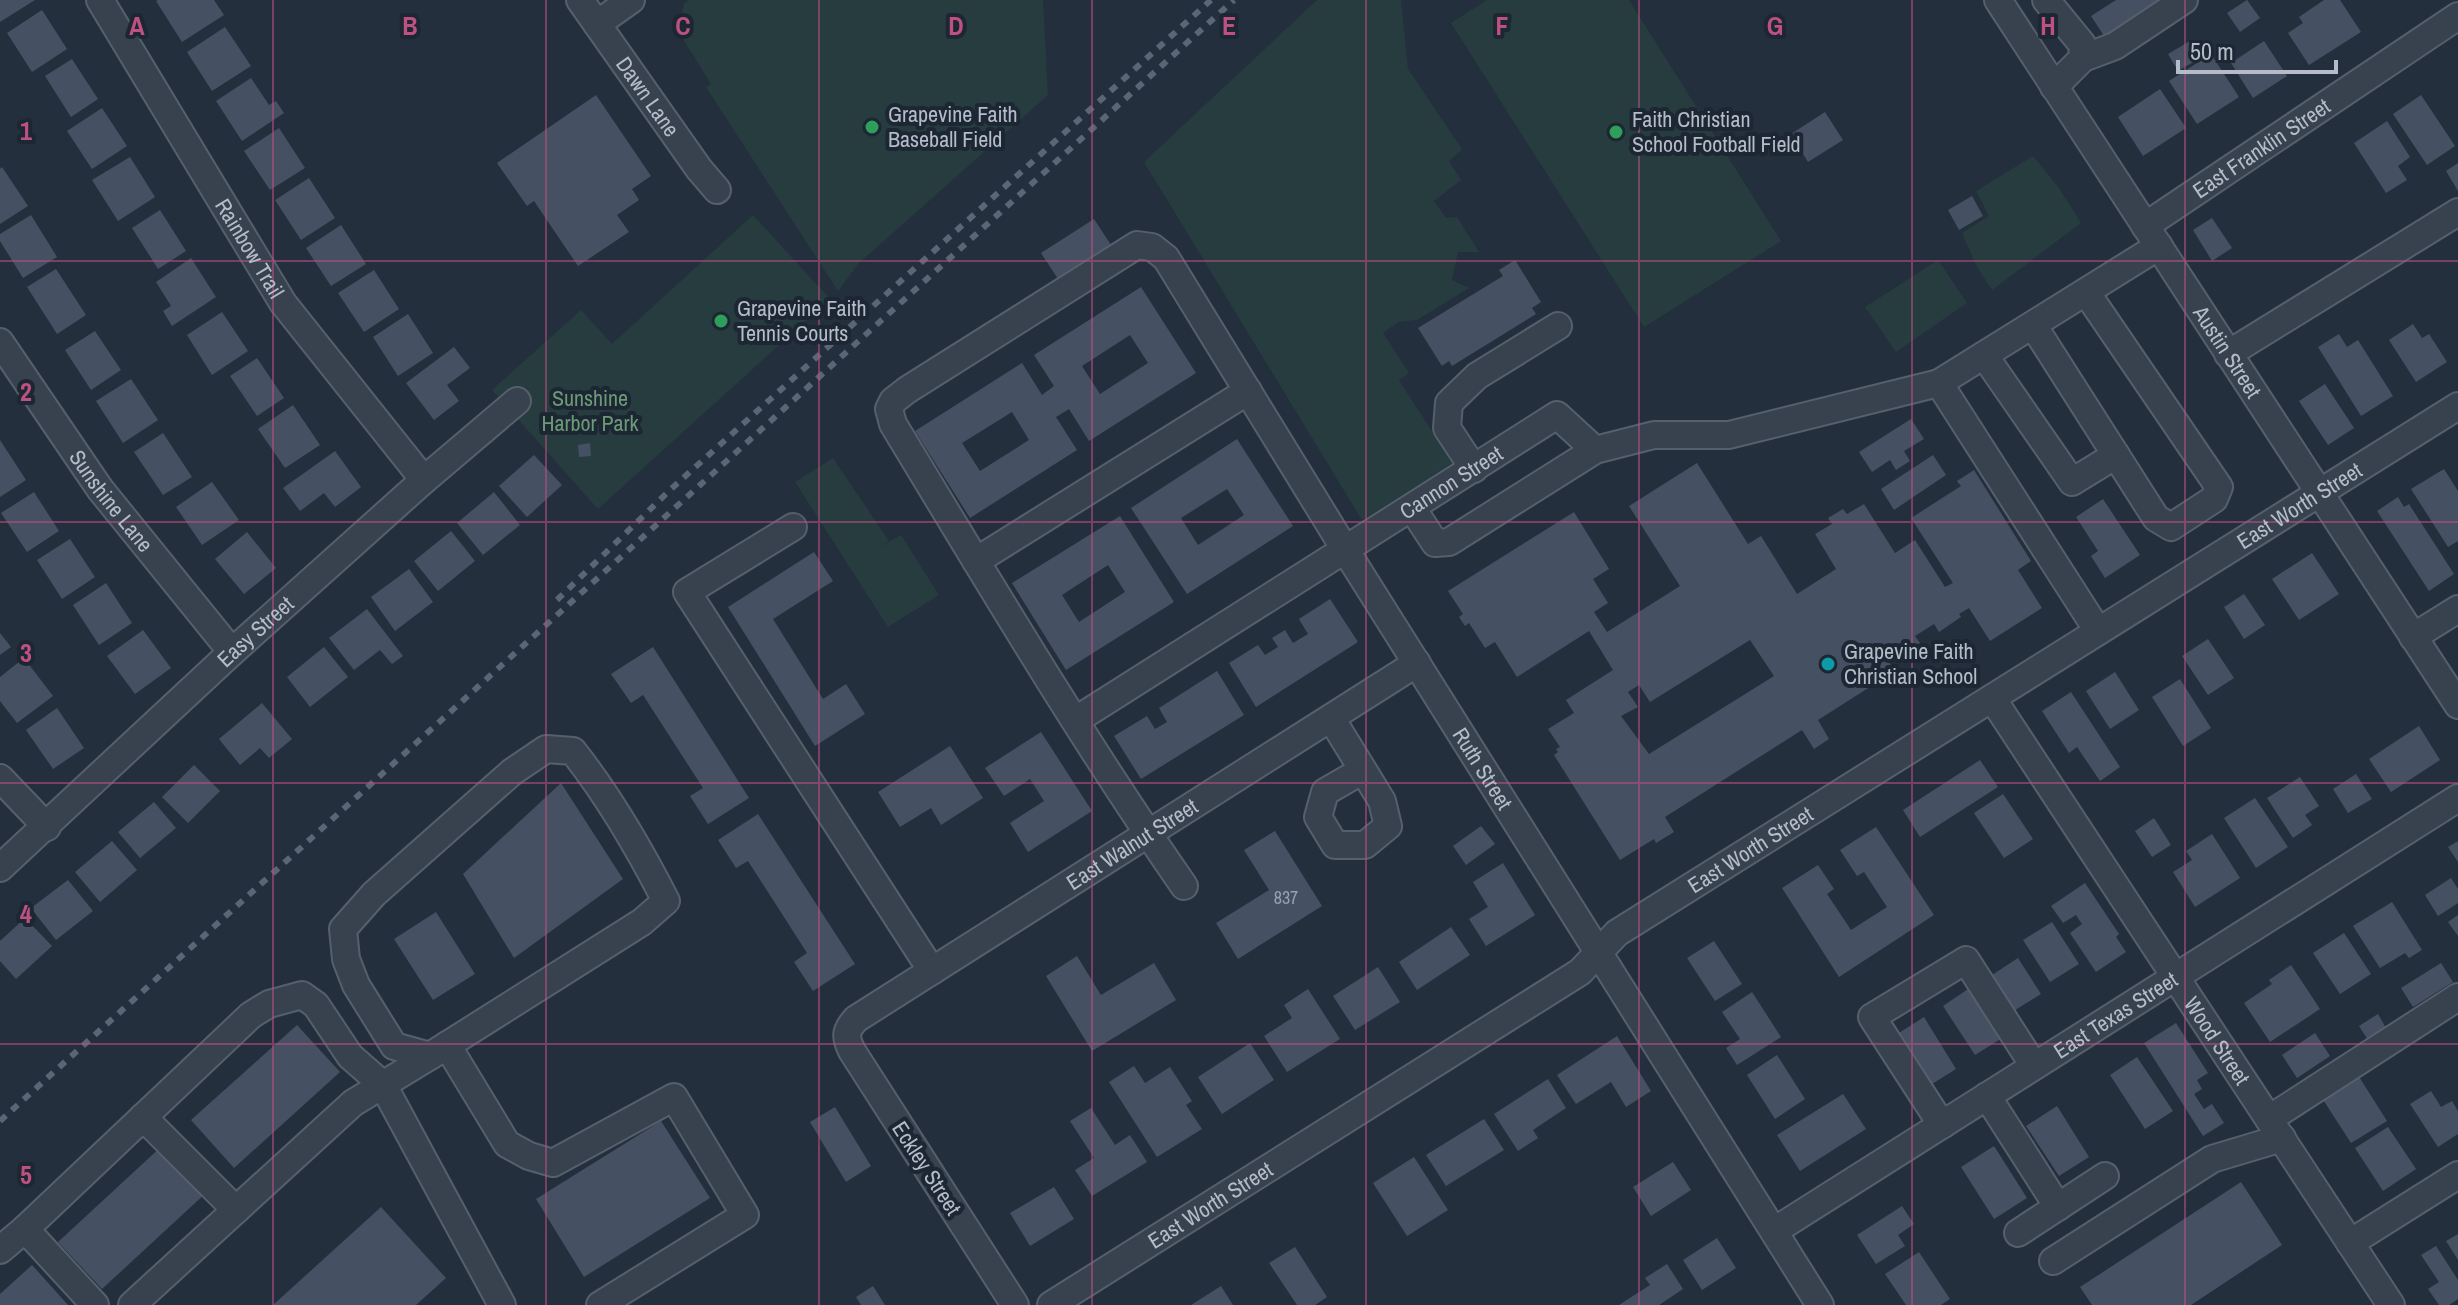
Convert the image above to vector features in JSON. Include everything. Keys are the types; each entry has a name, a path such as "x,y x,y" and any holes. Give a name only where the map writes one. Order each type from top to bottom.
{"street":[{"name":"Rainbow Trail","path":"100,0 283,303 424,480"},
{"name":"Dawn Lane","path":"580,0 717,190"},
{"path":"597,24 631,0"},
{"name":"Austin Street","path":"1998,0 2458,705"},
{"path":"2046,0 2082,44 2083,58"},
{"path":"2054,87 2083,58 2115,46 2184,0"},
{"name":"East Franklin Street","path":"1412,508 1435,543 1449,542 1595,450 1654,435 1729,435 1939,383 2086,292 2152,236 2458,16"},
{"path":"2228,354 2458,212"},
{"name":"Ruth Street","path":"976,561 893,424 889,409 893,401 1137,245 1152,247 1166,258 1346,551 1774,1231 1810,1301"},
{"path":"2033,325 2156,518 2171,527 2214,499 2219,487 2086,292"},
{"path":"1474,469 1447,428 1449,403 1477,376 1558,326"},
{"name":"Sunshine Lane","path":"0,342 100,489 232,652"},
{"path":"1984,355 2072,482 2116,455"},
{"path":"1939,383 2098,631"},
{"path":"1184,886 976,561 1248,391"},
{"name":"Easy Street","path":"0,868 232,652 517,401"},
{"name":"East Worth Street","path":"1051,1305 1580,972 1617,933 2458,406"},
{"name":"Cannon Street","path":"1076,720 1557,415 1595,450"},
{"path":"793,527 687,592 932,971"},
{"path":"2413,637 2458,609"},
{"name":"East Walnut Street","path":"847,1028 856,1019 1417,663"},
{"name":"Wood Street","path":"1992,698 2391,1305"},
{"path":"1331,718 1363,770"},
{"path":"148,1300 236,1210 353,1103 439,1051 607,946 666,901 641,851 602,788 573,751 546,749 512,772 374,894 343,929 346,959 356,985 394,1046 439,1051 507,1144 529,1156 553,1163 674,1097 745,1215 600,1305"},
{"path":"0,778 47,827"},
{"name":"East Texas Street","path":"1774,1231 2458,798"},
{"path":"1942,1125 1872,1017 1966,960 2034,1066"},
{"path":"0,1250 251,1015 269,1004 302,995 316,1005 350,1056 383,1085 491,1300"},
{"path":"2053,1261 2212,1159 2275,1129 2458,997"},
{"name":"Eckley Street","path":"847,1028 846,1038 852,1051 1015,1305"},
{"path":"1987,1096 2058,1207"},
{"path":"143,1117 236,1210"},
{"path":"2350,1243 2458,1175"},
{"path":"2018,1233 2105,1176"},
{"path":"25,1229 95,1305"}],"green space":[{"name":"Grapevine Faith Baseball Field","path":"689,0 1043,0 1048,95 858,264 838,291 706,87 711,84 678,31 684,3"},
{"path":"1317,0 1401,0 1408,69 1462,149 1449,161 1461,180 1434,201 1446,218 1457,217 1479,252 1458,252 1452,280 1469,288 1417,320 1398,322 1383,333 1409,373 1399,380 1453,464 1362,520 1144,162"},
{"name":"Faith Christian School Football Field","path":"1487,0 1629,0 1781,241 1644,327 1451,23"},
{"path":"2033,156 2059,188 2081,223 1992,290 1977,267 1962,233 1989,216 1976,191"},
{"name":"Sunshine Harbor Park","path":"753,215 830,299 598,509 492,390 581,310 612,344"},
{"path":"1938,260 1967,303 1896,352 1865,307"},
{"path":"833,458 889,541 879,548 901,535 939,595 888,627 795,482"}],"building":[{"path":"0,0 35,0 0,22"},
{"path":"158,0 214,0 224,15 182,42"},
{"path":"2116,0 2163,0 2108,42 2091,16"},
{"path":"2247,0 2260,18 2240,32 2227,13"},
{"path":"2324,0 2340,0 2361,32 2309,65 2288,33 2303,23 2299,17"},
{"path":"42,10 67,49 32,72 7,33"},
{"path":"225,27 251,66 212,91 187,52"},
{"path":"2190,41 2200,58 2178,71 2168,54"},
{"path":"2264,41 2287,76 2253,98 2231,63"},
{"path":"2211,54 2239,97 2197,124 2169,81"},
{"path":"72,59 98,99 71,117 45,76"},
{"path":"251,78 269,105 276,101 284,113 242,141 216,101"},
{"path":"2160,89 2186,128 2143,156 2118,117"},
{"path":"596,95 651,176 632,189 639,200 617,215 629,232 578,266 534,201 527,206 497,163"},
{"path":"2421,95 2455,146 2427,165 2393,114"},
{"path":"102,108 127,146 92,169 67,131"},
{"path":"1825,112 1843,140 1808,162 1791,134"},
{"path":"2387,121 2410,157 2398,166 2407,180 2386,193 2354,143"},
{"path":"279,128 305,168 270,190 244,151"},
{"path":"130,157 155,197 118,221 92,180"},
{"path":"2458,163 2458,191 2446,171"},
{"path":"2,167 28,206 0,224 0,169"},
{"path":"309,178 335,218 301,240 275,200"},
{"path":"1972,196 1983,216 1959,230 1948,210"},
{"path":"160,210 186,251 158,269 132,228"},
{"path":"31,215 57,257 23,278 0,241 0,234"},
{"path":"2212,218 2232,248 2212,261 2193,230"},
{"path":"1094,219 1111,245 1058,279 1041,253"},
{"path":"341,225 366,264 331,286 306,248"},
{"path":"191,258 216,297 172,326 163,311 171,306 156,282"},
{"path":"1515,260 1541,302 1532,308 1536,314 1452,366 1449,361 1442,366 1418,328 1503,276 1499,270"},
{"path":"56,269 86,315 57,334 27,287"},
{"path":"374,270 399,309 364,332 338,293"},
{"path":"1141,287 1196,373 1089,441 1069,409 1056,417 1077,450 970,518 915,431 1022,363 1042,395 1054,386 1034,355","holes":["1130,335 1148,363 1100,394 1082,366","1012,412 1029,440 980,471 962,443"]},
{"path":"222,312 248,351 212,375 187,335"},
{"path":"408,314 433,353 398,376 373,337"},
{"path":"2413,324 2422,338 2429,334 2447,362 2416,382 2389,340"},
{"path":"95,331 121,370 91,390 65,350"},
{"path":"2339,334 2347,347 2358,340 2393,396 2361,416 2318,347"},
{"path":"454,347 470,368 447,385 459,401 434,420 406,383"},
{"path":"257,358 284,398 257,416 230,376"},
{"path":"131,379 158,420 123,443 96,401"},
{"path":"2325,384 2354,428 2328,445 2299,401"},
{"path":"293,405 320,445 285,468 258,429"},
{"path":"1911,419 1924,439 1904,451 1910,461 1896,470 1890,460 1872,472 1859,452"},
{"path":"163,433 192,477 163,495 134,452"},
{"path":"1237,439 1293,526 1187,594 1131,508","holes":["1227,489 1244,515 1198,545 1181,518"]},
{"path":"0,440 26,480 0,497"},
{"path":"590,443 591,456 579,457 578,445"},
{"path":"335,451 361,487 335,507 324,493 300,511 283,488"},
{"path":"534,455 562,485 527,517 499,486"},
{"path":"1933,455 1946,475 1894,510 1881,489"},
{"name":"Grapevine Faith Christian School","path":"1697,463 1748,544 1761,536 1797,594 1836,569 1815,534 1832,524 1828,518 1843,509 1847,514 1864,504 1895,553 1915,540 1945,587 1953,583 1911,518 1961,486 1957,481 1974,470 2031,561 2018,570 2042,608 1990,641 1969,608 1939,632 1934,624 1915,636 1920,643 1899,656 1897,653 1887,659 1895,671 1818,720 1829,739 1814,749 1802,730 1665,817 1674,832 1656,843 1654,839 1620,860 1554,755 1560,747 1548,729 1574,713 1566,700 1613,670 1589,631 1517,677 1495,642 1485,648 1469,623 1465,626 1459,617 1463,614 1448,591 1574,512 1609,569 1593,579 1608,603 1594,612 1607,632 1680,586 1629,506","holes":["1750,640 1774,676 1649,754 1621,716 1638,707 1628,692 1639,685 1650,702"]},
{"path":"2444,469 2458,491 2458,541 2448,547 2411,489"},
{"path":"212,482 239,520 202,545 176,507"},
{"path":"34,492 59,531 27,552 1,513"},
{"path":"494,492 520,525 483,555 457,523"},
{"path":"2398,497 2404,507 2409,504 2454,574 2429,591 2377,511"},
{"path":"2103,499 2140,555 2105,578 2091,556 2098,551 2076,517"},
{"path":"1120,516 1174,602 1066,670 1012,583","holes":["1108,565 1125,592 1079,622 1062,595"]},
{"path":"451,531 475,561 438,591 414,561"},
{"path":"247,532 276,568 244,594 215,559"},
{"path":"70,539 95,577 62,599 37,560"},
{"path":"814,552 833,581 773,619 823,699 846,684 865,714 815,746 728,607"},
{"path":"2312,553 2339,594 2299,620 2272,579"},
{"path":"409,569 433,602 395,631 371,597"},
{"path":"106,583 132,623 99,645 73,605"},
{"path":"2244,594 2265,625 2244,639 2224,607"},
{"path":"1330,599 1358,642 1256,707 1229,663 1258,645 1265,655 1278,647 1272,638 1285,630 1293,643 1308,634 1299,619"},
{"path":"367,609 403,656 392,664 380,650 354,670 329,638"},
{"path":"143,630 171,668 135,694 107,656"},
{"path":"0,633 11,647 0,655"},
{"path":"2208,639 2234,678 2208,695 2182,656"},
{"path":"324,647 348,677 310,707 287,677"},
{"path":"653,647 749,798 708,824 690,796 703,788 643,695 631,703 611,674"},
{"path":"24,658 53,696 17,723 0,701 0,677"},
{"path":"1217,671 1244,715 1141,779 1114,736 1147,716 1155,729 1167,722 1159,708"},
{"path":"2115,672 2139,710 2110,729 2086,691"},
{"path":"2180,679 2211,728 2183,746 2152,697"},
{"path":"2071,692 2120,767 2100,781 2077,747 2069,753 2042,711"},
{"path":"262,703 292,739 269,758 260,748 240,765 219,739"},
{"path":"57,708 84,748 53,769 26,730"},
{"path":"2419,726 2440,760 2391,792 2369,759"},
{"path":"1041,732 1092,811 1028,852 1010,823 1044,801 1030,779 1004,796 985,768"},
{"path":"950,746 983,798 941,825 931,808 900,827 878,792"},
{"path":"1980,760 1998,787 1920,837 1903,810"},
{"path":"194,765 220,791 188,823 162,797"},
{"path":"2356,774 2372,799 2348,813 2333,789"},
{"path":"2300,777 2319,806 2305,815 2312,825 2293,838 2267,798"},
{"path":"561,783 623,879 514,958 463,874"},
{"path":"2003,794 2033,839 2004,858 1974,813"},
{"path":"2255,798 2288,847 2256,868 2224,818"},
{"path":"154,802 176,828 140,858 118,832"},
{"path":"758,814 855,964 813,991 794,962 807,953 748,861 736,868 718,840"},
{"path":"2154,818 2171,845 2152,857 2135,831"},
{"path":"1481,826 1495,844 1466,865 1453,846"},
{"path":"1876,827 1934,915 1839,977 1782,888 1818,865 1834,889 1827,894 1851,930 1887,907 1864,872 1857,876 1840,850"},
{"path":"1275,831 1322,906 1238,959 1216,923 1269,890 1244,850"},
{"path":"2212,834 2240,878 2195,907 2173,872 2192,860 2186,851"},
{"path":"112,841 137,870 100,902 75,872"},
{"path":"2458,841 2458,862 2448,847"},
{"path":"1503,863 1535,915 1486,946 1469,919 1488,907 1473,882"},
{"path":"2451,878 2458,889 2458,903 2438,916 2425,895"},
{"path":"68,880 93,911 56,940 31,908"},
{"path":"2085,883 2119,934 2116,937 2126,952 2096,972 2070,933 2082,924 2076,915 2063,923 2051,906"},
{"path":"2392,902 2422,950 2409,958 2405,953 2380,968 2353,926"},
{"path":"436,912 475,974 433,1000 394,939"},
{"path":"2458,915 2458,936 2448,922"},
{"path":"25,918 52,946 16,979 0,961 0,941"},
{"path":"2052,922 2079,964 2050,982 2023,940"},
{"path":"1451,927 1470,955 1417,990 1399,962"},
{"path":"2344,933 2371,974 2340,994 2313,953"},
{"path":"1714,941 1742,984 1715,1001 1687,958"},
{"path":"1077,956 1101,995 1154,963 1176,1000 1092,1051 1046,976"},
{"path":"2018,958 2041,994 2012,1012 1989,977"},
{"path":"2441,963 2453,982 2413,1007 2401,988"},
{"path":"2291,965 2320,1009 2270,1042 2244,1003 2272,984 2269,980"},
{"path":"1378,967 1400,1002 1355,1030 1333,996"},
{"path":"1974,985 2007,1035 1975,1055 1943,1006"},
{"path":"1308,989 1340,1039 1287,1072 1264,1036 1292,1018 1284,1005"},
{"path":"1752,992 1781,1037 1737,1065 1726,1048 1740,1039 1722,1012"},
{"path":"2378,1014 2386,1028 2368,1040 2359,1026"},
{"path":"1924,1017 1956,1069 1924,1089 1891,1038"},
{"path":"2176,1023 2208,1073 2197,1080 2202,1089 2194,1094 2204,1109 2212,1104 2224,1123 2203,1136 2144,1043"},
{"path":"297,1025 340,1072 234,1168 191,1120"},
{"path":"2315,1033 2330,1056 2297,1078 2282,1055"},
{"path":"1617,1036 1651,1091 1626,1107 1611,1082 1576,1104 1557,1075"},
{"path":"1250,1043 1274,1080 1222,1114 1198,1077"},
{"path":"1777,1055 1805,1099 1775,1119 1747,1075"},
{"path":"2137,1057 2173,1111 2145,1129 2110,1075"},
{"path":"1134,1066 1145,1083 1170,1067 1192,1101 1186,1105 1202,1129 1157,1157 1109,1082"},
{"path":"2356,1072 2387,1121 2351,1143 2320,1095"},
{"path":"1548,1079 1566,1108 1533,1130 1538,1138 1518,1151 1494,1114"},
{"path":"2431,1091 2441,1107 2452,1101 2458,1111 2458,1134 2438,1147 2410,1104"},
{"path":"1843,1094 1866,1129 1800,1171 1777,1135"},
{"path":"2057,1106 2089,1157 2059,1176 2026,1126"},
{"path":"835,1107 871,1166 846,1182 810,1122"},
{"path":"1091,1108 1115,1145 1130,1135 1147,1162 1092,1196 1075,1170 1094,1158 1070,1121"},
{"path":"1484,1119 1504,1150 1446,1186 1426,1155"},
{"path":"661,1121 710,1198 584,1277 536,1199"},
{"path":"2388,1127 2416,1169 2383,1191 2355,1148"},
{"path":"163,1145 207,1192 102,1289 58,1242"},
{"path":"1994,1146 2027,1198 1994,1219 1961,1167"},
{"path":"1414,1157 1448,1210 1407,1236 1373,1183"},
{"path":"1673,1162 1691,1190 1651,1216 1633,1187"},
{"path":"2241,1182 2282,1245 2191,1305 2092,1305 2080,1287"},
{"path":"1054,1187 1074,1219 1030,1246 1010,1213"},
{"path":"1902,1206 1914,1224 1898,1235 1905,1246 1876,1264 1857,1235"},
{"path":"381,1207 446,1278 416,1305 273,1305"},
{"path":"2458,1234 2458,1260 2446,1241"},
{"path":"1717,1238 1736,1268 1702,1290 1683,1260"},
{"path":"2436,1246 2458,1280 2458,1299 2449,1305 2439,1305 2428,1289 2439,1282 2421,1255"},
{"path":"1295,1247 1327,1297 1315,1305 1297,1305 1269,1263"},
{"path":"1919,1252 1950,1299 1941,1305 1906,1305 1885,1274"},
{"path":"1667,1264 1683,1289 1659,1305 1619,1305 1650,1285 1645,1278"},
{"path":"32,1265 68,1305 0,1305 0,1294"},
{"path":"873,1286 885,1305 861,1305 856,1297"},
{"path":"1221,1286 1233,1305 1191,1305"}],"railway":[{"path":"557,600 670,490 1211,0"},
{"path":"0,1121 1234,0"}],"place":[{"name":"Grapevine Faith Baseball Field","path":"872,127"},
{"name":"Faith Christian School Football Field","path":"1616,132"},
{"name":"Grapevine Faith Tennis Courts","path":"721,321"},
{"name":"Grapevine Faith Christian School","path":"1828,664"}]}
